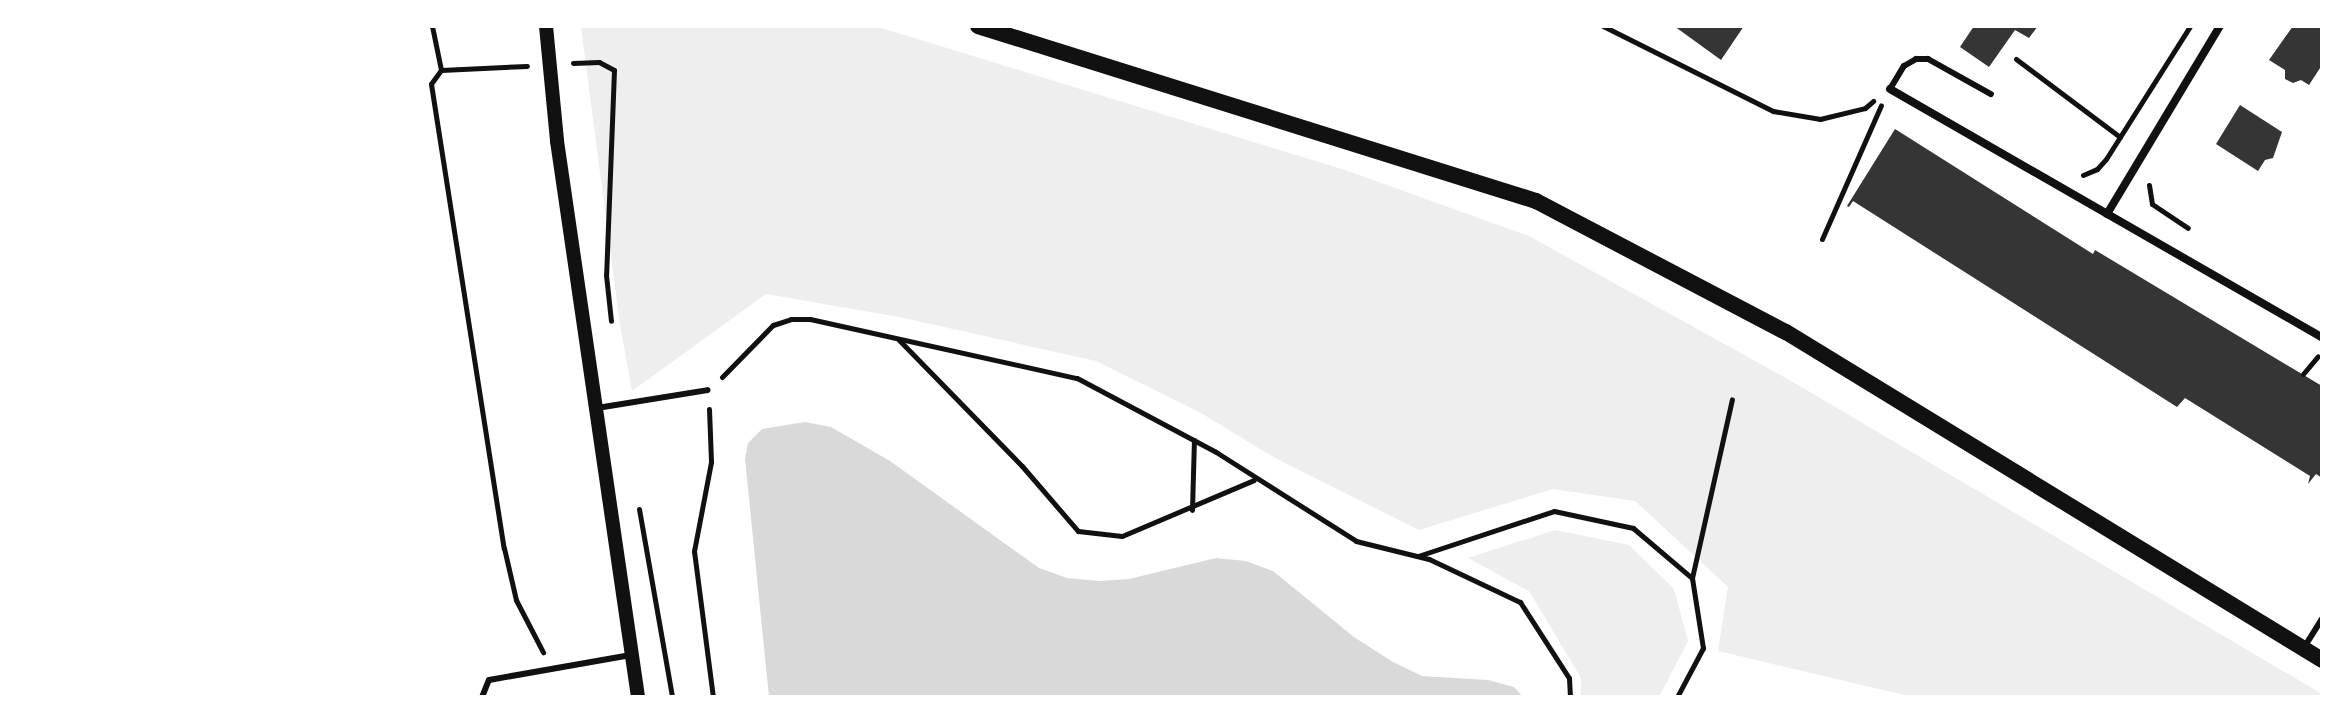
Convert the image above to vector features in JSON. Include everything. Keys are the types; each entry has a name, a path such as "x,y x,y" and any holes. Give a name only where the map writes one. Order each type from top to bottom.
{"main road":[{"path":"978,26 1536,201 1786,332 2322,660"}],"street":[{"path":"546,26 557,141 638,697"},
{"path":"2107,214 2220,26"},
{"path":"1890,89 2322,337"}],"lane":[{"path":"1890,89 1904,66 1916,59 1928,59 1991,94"},
{"path":"597,408 708,390"},
{"path":"2303,649 2322,619"},
{"path":"482,697 489,680 631,655"}],"path":[{"path":"1603,26 1734,93 1795,117 1820,119 1854,111 1890,89"},
{"path":"2074,175 2088,175 2097,169 2190,26"},
{"path":"2016,59 2120,137"},
{"path":"441,70 431,84 504,548 516,600 553,670"},
{"path":"1822,239 1870,123 1890,89"},
{"path":"613,157 606,275 613,333"},
{"path":"2155,171 2149,185 2152,204 2188,228"},
{"path":"713,697 694,551 711,462 708,390 773,325 791,319 810,319 1077,378 1194,440 1356,541 1417,556 1520,602 1569,678 1570,697"},
{"path":"898,339 1022,466 1078,531 1122,536 1192,510 1255,480"},
{"path":"2303,374 2319,355 2322,357"},
{"path":"1677,697 1703,648 1692,578 1732,399"},
{"path":"1192,510 1194,440"},
{"path":"637,497 672,697"},
{"path":"1417,556 1554,511 1633,528 1692,578"}],"shaded area":[{"path":"875,26 1348,171 1529,236 1793,382 2322,694 2322,697 1913,697 1718,651 1728,587 1635,501 1553,489 1419,530 1275,458 1201,413 1096,361 899,317 766,294 632,391 619,318 581,27"},
{"path":"805,422 831,427 890,461 1039,568 1067,578 1100,581 1129,579 1216,558 1246,561 1273,571 1354,637 1393,662 1422,676 1488,680 1514,687 1523,697 769,697 745,459 748,443 762,429"},
{"path":"1555,530 1629,545 1674,589 1688,641 1659,697 1581,697 1581,678 1529,591 1468,558"}],"building":[{"path":"1674,26 1744,26 1721,60"},
{"path":"1974,26 2038,26 2029,38 2015,30 1989,67 1960,47"},
{"path":"2293,26 2322,28 2322,65 2309,85 2301,80 2293,83 2285,79 2285,70 2269,60"},
{"path":"2240,105 2282,132 2273,158 2265,160 2258,171 2216,144"},
{"path":"1895,129 2093,254 2095,250 2322,386 2322,478 2316,474 2308,484 2310,476 2185,398 2177,407 1853,201 1847,206"}]}
